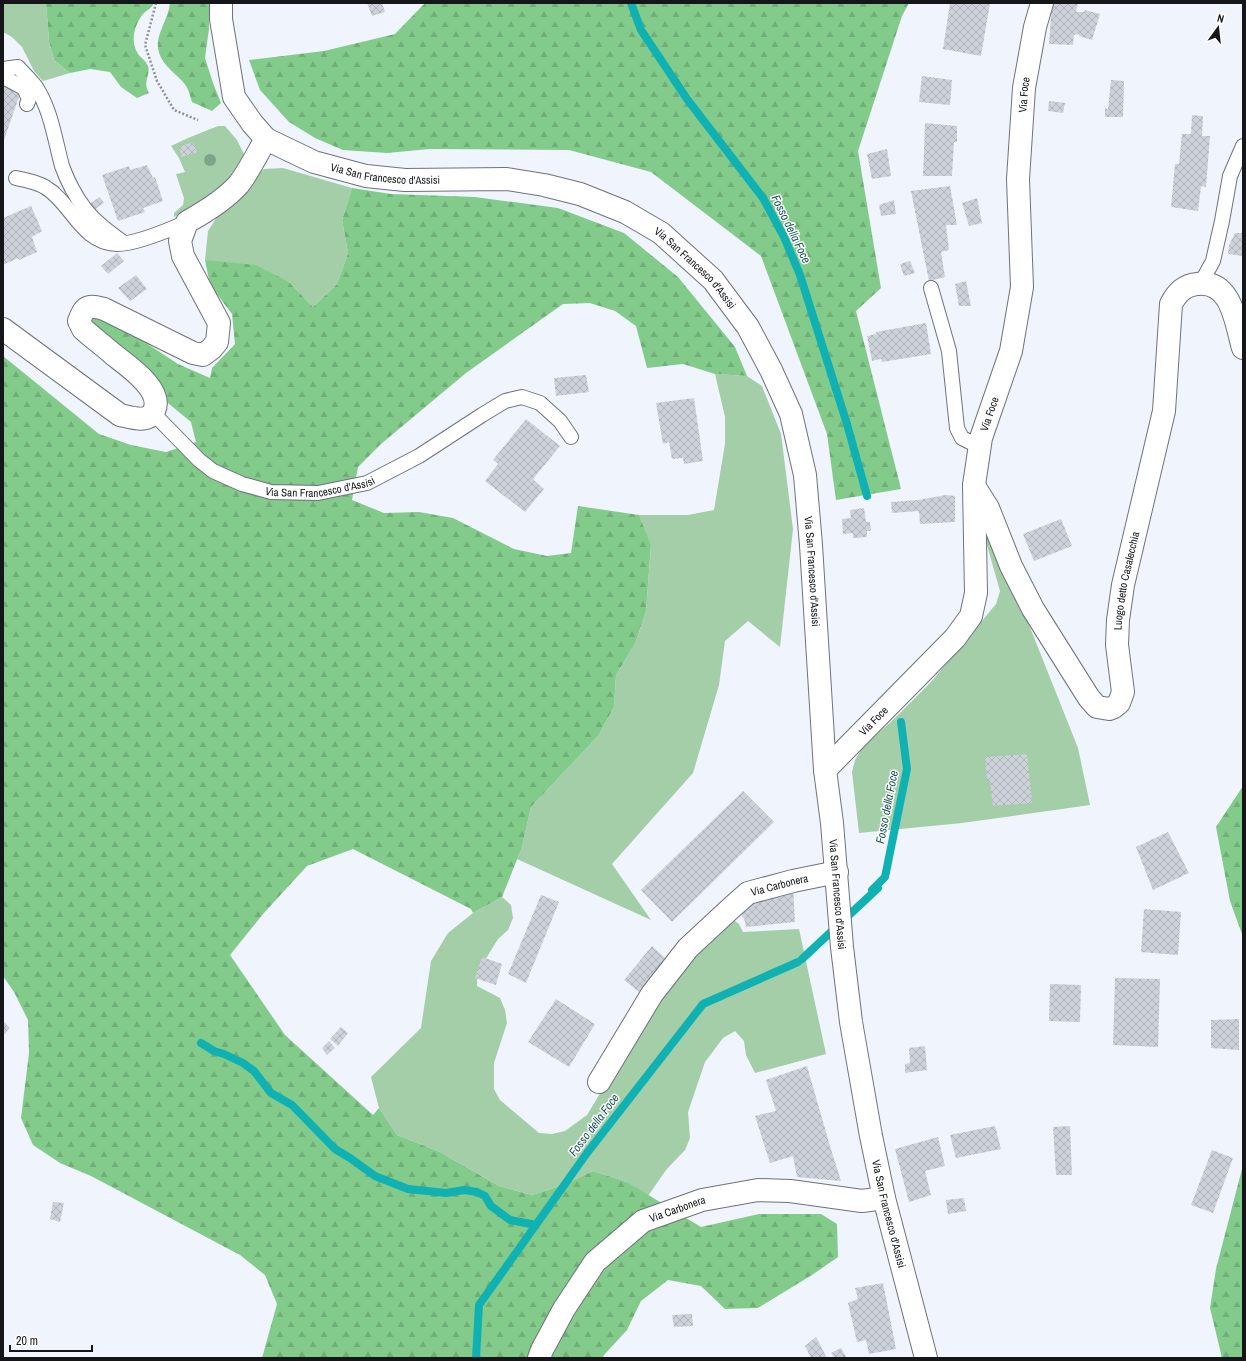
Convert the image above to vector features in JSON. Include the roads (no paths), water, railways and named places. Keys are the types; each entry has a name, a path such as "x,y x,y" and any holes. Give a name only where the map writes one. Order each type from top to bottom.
{"street":[{"name":"Via San Francesco d'Assisi","path":"221,3 221,19 234,97 252,123 266,139 314,162 366,176 404,180 507,179 544,185 580,194 625,212 661,233 712,280 748,327 771,370 791,414 805,474 825,770 832,823 842,947 851,1022 871,1136 884,1198 926,1358"},
{"name":"Via Foce","path":"825,770 950,644 971,616 976,593 974,485 981,438 1011,351 1022,287 1018,179 1024,88 1035,27 1042,3"},
{"path":"3,329 120,415 145,419 154,413 156,404 153,392 141,376 83,329 79,321 82,311 87,307 104,309 193,353 203,355 211,350 217,342 219,323 183,256 180,241 186,222 200,215 229,194 239,183 266,139"},
{"path":"1201,283 1219,289 1226,296 1231,304 1243,348"},
{"name":"Luogo detto Casalecchia","path":"974,485 988,508 1011,566 1034,609 1089,698 1097,707 1109,709 1114,707 1119,703 1123,692 1117,645 1118,620 1123,586 1164,411 1171,304 1176,295 1183,289 1192,284 1201,283"},
{"name":"Via Carbonera","path":"599,1082 652,994 688,948 730,909 748,894 794,881 837,872"},
{"name":"Via Carbonera","path":"539,1358 564,1309 595,1262 643,1222 702,1200 758,1190 790,1191 862,1201 884,1198"}],"lane":[{"path":"3,70 18,67 36,88 52,124 63,167 76,194 94,220 124,243"},
{"path":"3,77 24,88 29,99 27,104"},
{"path":"1201,283 1213,261 1230,176 1243,146"},
{"path":"16,178 45,186 57,196 76,221 89,234 103,241 117,244 124,243 149,237 186,222"},
{"path":"930,288 949,351 958,428 962,438 980,447"},
{"name":"Via San Francesco d'Assisi","path":"154,413 199,460 213,471 242,484 272,492 318,493 367,483 419,456 505,401 522,397 540,402 560,421 571,437"}],"waterway":[{"name":"Fosso della Foce","path":"631,3 641,30 687,99 763,198 784,237 800,275 847,424 867,496"},
{"name":"Fosso della Foce","path":"872,890 885,877 907,769 901,722"},
{"name":"Fosso della Foce","path":"802,959 878,888"},
{"name":"Fosso della Foce","path":"476,1358 479,1305 587,1153 703,1004 798,962"},
{"path":"201,1043 214,1051 243,1063 254,1071 271,1093 292,1105 335,1149 375,1176 408,1189 446,1193 464,1190 477,1192 485,1196 491,1206 510,1220 536,1225"}]}
